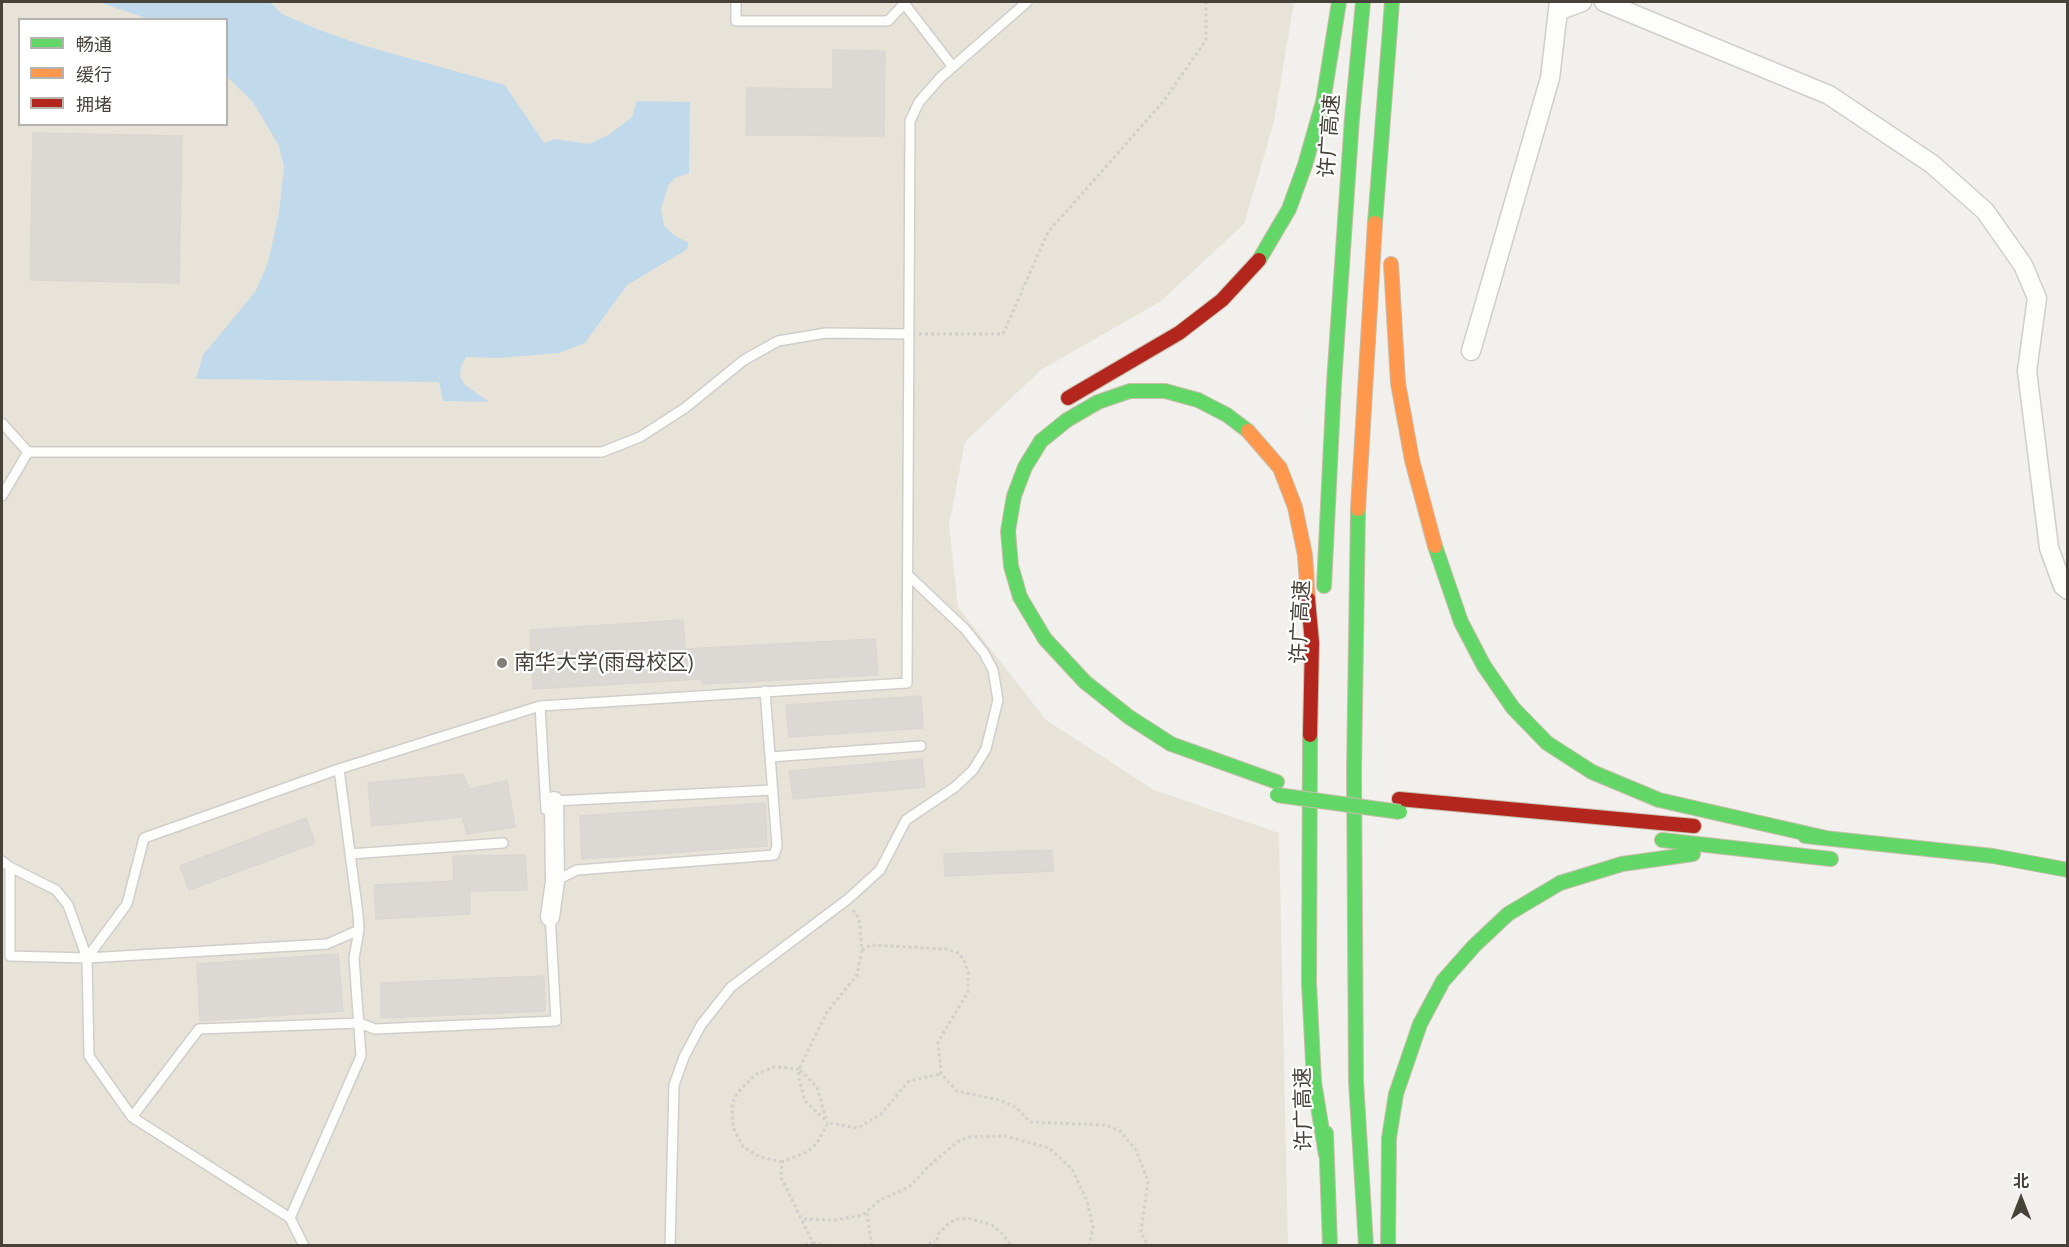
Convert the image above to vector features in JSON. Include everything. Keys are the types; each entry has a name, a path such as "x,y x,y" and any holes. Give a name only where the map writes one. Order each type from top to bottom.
{"highway":[{"path":"1053,408 1179,333 1222,300 1264,254 1289,209 1305,165 1323,102 1339,2"},
{"name":"许广高速","path":"1330,1245 1320,898 1319,686 1334,383 1351,130 1363,2"},
{"path":"1366,1245 1356,1069 1357,524 1373,253 1392,2"},
{"path":"1394,162 1406,2"},
{"path":"1392,252 1398,383 1412,460 1431,535 1461,622 1484,666 1513,708 1548,742 1592,772 1649,796 1826,838"},
{"path":"1277,788 1171,744 1129,717 1084,682 1045,639 1020,597 1011,566 1008,531 1014,496 1024,467 1041,441 1067,420 1098,402 1130,391 1165,391 1198,400 1227,415 1255,436 1280,468 1295,507 1305,555 1312,643 1308,814 1309,983 1314,1082 1326,1155"},
{"path":"1001,489 1014,459"},
{"path":"996,518 994,537 999,578 1010,606 1029,639 1069,684 1097,710"},
{"path":"1145,745 1175,761"},
{"path":"1248,787 1277,788 1399,806 1471,820"},
{"path":"1399,806 1826,838 1993,856 2067,870"},
{"path":"1649,839 1848,861"},
{"path":"1388,1245 1389,1137 1400,1083 1420,1024 1429,1007 1443,981 1473,946 1508,914 1560,884 1622,864 1690,854 1791,854"}],"street":[{"path":"1471,351 1550,78 1559,6 1582,2"},
{"path":"1604,2 1829,95 1932,164 1985,211 2023,265 2037,298 2027,370 2049,548 2063,586 2067,590"},
{"path":"550,917 555,881 554,801"}],"lane":[{"path":"736,2 736,21 888,21 903,3 953,67"},
{"path":"87,957 127,904 144,838 339,769 540,706 907,683 910,121 918,102 953,67 1027,2"},
{"path":"2,423 28,452 602,452 649,431 685,408 744,360 778,340 826,333 909,334"},
{"path":"2,496 28,452"},
{"path":"670,1245 674,1085 684,1057 701,1025 731,987 847,900 880,870 906,820 955,787 973,770 986,749 993,728 998,700 993,670 984,653 965,629 909,575"},
{"path":"555,881 577,870 774,855 777,846 765,691"},
{"path":"132,1117 200,1029 359,1023 375,1029 556,1021 540,706"},
{"path":"770,757 921,746"},
{"path":"290,1218 361,1056 354,958 359,930 339,769"},
{"path":"554,801 773,790"},
{"path":"350,854 503,843"},
{"path":"304,1245 290,1218 132,1117 89,1056 87,957 68,905 56,890 6,864 10,956 87,957 327,944 359,930"}],"path":[{"path":"909,334 1003,334 1048,232 1163,102 1206,39 1206,2"},
{"path":"847,900 858,918 862,950 857,975 827,1012 799,1069 799,1079 805,1101 828,1123 858,1128 880,1114 909,1081 941,1074"},
{"path":"862,950 870,945 945,948 959,953 969,972 968,992 938,1042 941,1074 957,1091 999,1100 1016,1107 1030,1122 1094,1122 1120,1131 1137,1149 1148,1181 1141,1232 1148,1245"},
{"path":"774,1067 799,1069 817,1087 828,1123 817,1143 807,1152 782,1162 760,1157 743,1147 733,1127 732,1104 738,1092 756,1074 774,1067"},
{"path":"804,1219 835,1220 867,1213 880,1200 909,1187 957,1142 979,1136 1020,1138 1049,1148 1072,1169 1089,1209 1093,1227 1089,1245"},
{"path":"782,1162 781,1177 804,1219 813,1243"},
{"path":"867,1213 872,1245"},
{"path":"923,1245 935,1243 949,1223 967,1218 993,1226 1011,1245"},
{"path":"794,1245 813,1243 834,1245"}],"shaded area":[{"name":"南华大学(雨母校区)","path":"2,2 1294,2 1274,122 1244,224 1161,301 1041,370 965,442 949,525 958,607 1046,720 1154,790 1279,833 1288,1245 2,1246"}],"water":[{"path":"98,2 270,2 282,14 322,31 365,46 505,85 544,143 555,139 589,144 610,134 632,117 637,101 690,102 689,173 675,178 668,186 661,209 664,226 675,236 689,243 686,250 627,285 585,343 559,353 497,358 466,357 461,366 460,377 465,385 489,402 443,401 439,382 196,379 203,355 255,292 268,263 279,213 284,167 279,146 253,102 228,78 228,18 146,18"}],"building":[{"path":"833,50 885,51 884,136 746,135 747,88 833,89"},
{"path":"33,133 182,136 179,283 30,280"},
{"path":"683,620 685,649 875,639 878,675 702,684 701,679 533,689 530,630"},
{"path":"921,696 923,728 789,737 786,705"},
{"path":"922,759 925,787 793,799 789,771"},
{"path":"463,774 469,789 507,781 515,827 467,834 462,817 372,826 368,783"},
{"path":"765,803 767,846 582,859 580,816"},
{"path":"306,818 315,843 189,890 180,866"},
{"path":"1052,850 1053,871 945,876 944,854"},
{"path":"525,855 527,890 470,891 470,914 376,919 374,885 454,881 453,856"},
{"path":"338,954 343,1011 200,1021 197,964"},
{"path":"544,976 545,1011 381,1018 381,983"}],"traffic: fast":[{"path":"1259,260 1289,209 1305,165 1323,102 1339,2"},
{"path":"1324,586 1334,383 1352,118 1363,2"},
{"path":"1375,223 1392,2"},
{"path":"1248,431 1227,415 1198,400 1165,391 1130,391 1098,402 1067,420 1041,441 1025,467 1014,496 1008,531 1011,566 1020,597 1045,639 1085,682 1129,717 1171,744 1277,782"},
{"path":"1358,509 1354,771 1356,1081 1366,1246"},
{"path":"1435,546 1461,622 1484,666 1513,708 1547,743 1592,772 1659,800 1826,838"},
{"path":"1310,735 1309,983 1314,1082 1326,1155"},
{"path":"1277,795 1400,812"},
{"path":"1805,836 1993,856 2068,870"},
{"path":"1662,840 1831,859"},
{"path":"1388,1246 1389,1138 1396,1094 1420,1024 1443,981 1474,946 1508,914 1560,883 1622,864 1693,854"},
{"path":"1326,1133 1330,1246"}],"traffic: slow":[{"path":"1358,509 1375,223"},
{"path":"1391,264 1398,383 1412,460 1435,546"},
{"path":"1248,431 1280,468 1295,507 1305,555 1308,599"}],"traffic: jam":[{"path":"1068,398 1179,333 1222,300 1259,260"},
{"path":"1308,599 1312,643 1310,735"},
{"path":"1399,799 1694,826"}],"place":[{"name":"南华大学(雨母校区)","path":"502,663"}]}
